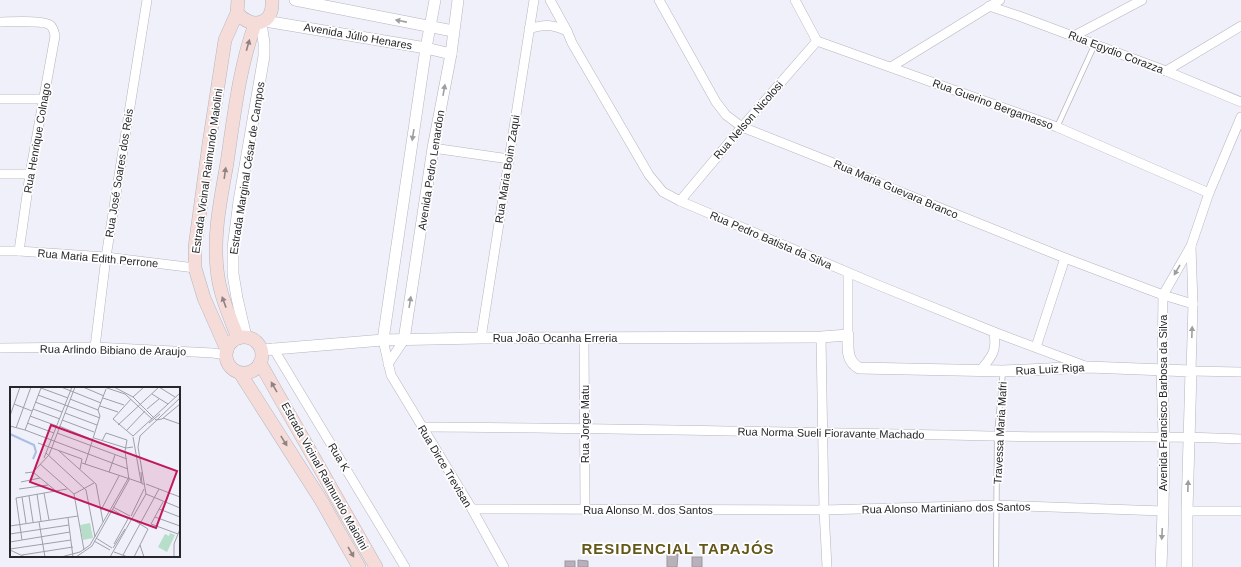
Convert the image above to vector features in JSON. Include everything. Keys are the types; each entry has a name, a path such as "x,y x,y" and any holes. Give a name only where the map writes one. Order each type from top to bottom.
{"main road":[{"name":"Estrada Vicinal Raimundo Maiolini","path":"242,338 220,290 216,246 218,218 238,85 248,44 260,22 272,9 272,0"},
{"name":"Estrada Vicinal Raimundo Maiolini","path":"227,352 204,298 196,268 195,246 225,40 237,3"},
{"path":"237,3 242,19 260,22"},
{"path":"242,338 253,339 258,344 268,349 255,370 248,373 240,373 233,369 228,363 227,352 233,341 242,338"},
{"name":"Estrada Vicinal Raimundo Maiolini","path":"260,364 376,567"},
{"name":"Estrada Vicinal Raimundo Maiolini","path":"240,373 321,500 359,567"}],"street":[{"name":"Rua José Soares dos Reis","path":"95,347 106,257 147,0"},
{"name":"Avenida Júlio Henares","path":"295,0 453,31"},
{"name":"Avenida Pedro Lenardon","path":"383,340 426,48 435,0"},
{"name":"Avenida Pedro Lenardon","path":"404,340 433,148 451,54 458,0"},
{"name":"Rua Maria Boim Zaqui","path":"481,338 534,0"},
{"name":"Rua Pedro Batista da Silva","path":"550,0 576,49 649,175 663,192 680,201 848,273 994,332 1088,367"},
{"name":"Rua Maria Guevara Branco","path":"659,0 716,102 726,115 742,127 1065,258 1163,295 1193,304"},
{"path":"794,0 817,41"},
{"path":"891,67 1000,0"},
{"path":"1074,36 1142,0"},
{"name":"Rua Egydio Corazza","path":"989,6 1020,16 1166,71 1241,102"},
{"name":"Rua Henrique Colnago","path":"0,22 45,22 52,26 55,36 30,174 19,251"},
{"name":"Avenida Júlio Henares","path":"260,22 426,48 451,54"},
{"name":"Estrada Marginal César de Campos","path":"242,338 233,274 233,248 239,201 264,56 264,43 260,22"},
{"path":"529,29 546,25 555,26 567,31"},
{"path":"1166,71 1241,26"},
{"name":"Rua Nelson Nicolosi","path":"680,201 817,41"},
{"name":"Rua Guerino Bergamasso","path":"817,41 1057,128 1209,193"},
{"path":"0,99 44,99"},
{"name":"Avenida Francisco Barbosa da Silva","path":"1161,567 1164,437 1162,369 1163,295 1191,246 1209,193 1241,117"},
{"path":"433,148 509,159"},
{"path":"0,174 30,174"},
{"name":"Avenida Francisco Barbosa da Silva","path":"1187,567 1187,511 1193,304 1191,246"},
{"name":"Rua Maria Edith Perrone","path":"0,251 106,257 196,268"},
{"path":"1036,347 1065,258"},
{"path":"848,273 848,336"},
{"path":"980,371 995,350 994,332"},
{"name":"Rua João Ocanha Erreria","path":"268,349 383,340 848,336"},
{"name":"Rua Luiz Riga","path":"848,336 849,356 854,365 859,368 1003,371 1088,367 1241,372"},
{"path":"821,337 824,510 827,567"},
{"name":"Rua Jorge Matu","path":"584,338 585,510"},
{"name":"Rua Dirce Trevisan","path":"383,340 391,375 472,509 504,567"},
{"path":"388,364 404,340"},
{"name":"Rua Arlindo Bibiano de Araujo","path":"0,348 95,347 213,353 227,352"},
{"name":"Rua K","path":"268,349 405,567"},
{"name":"Rua Norma Sueli Fioravante Machado","path":"422,428 585,428 997,436 1190,436 1241,439"},
{"name":"Rua Alonso Martiniano dos Santos","path":"824,510 996,505 1163,511"},
{"name":"Rua Alonso M. dos Santos","path":"472,509 824,510"},
{"path":"1187,511 1241,511"}],"lane":[{"path":"1057,128 1094,44"},
{"name":"Travessa Maria Mafri","path":"996,567 997,436 1003,371"}],"building":[{"path":"667,554 678,554 677,567 667,567"},
{"path":"692,557 702,557 702,567 692,567"},
{"path":"578,560 588,561 588,567 578,567"},
{"path":"565,561 575,561 575,567 565,567"}],"district":[{"name":"RESIDENCIAL TAPAJÓS","path":"678,548"}]}
